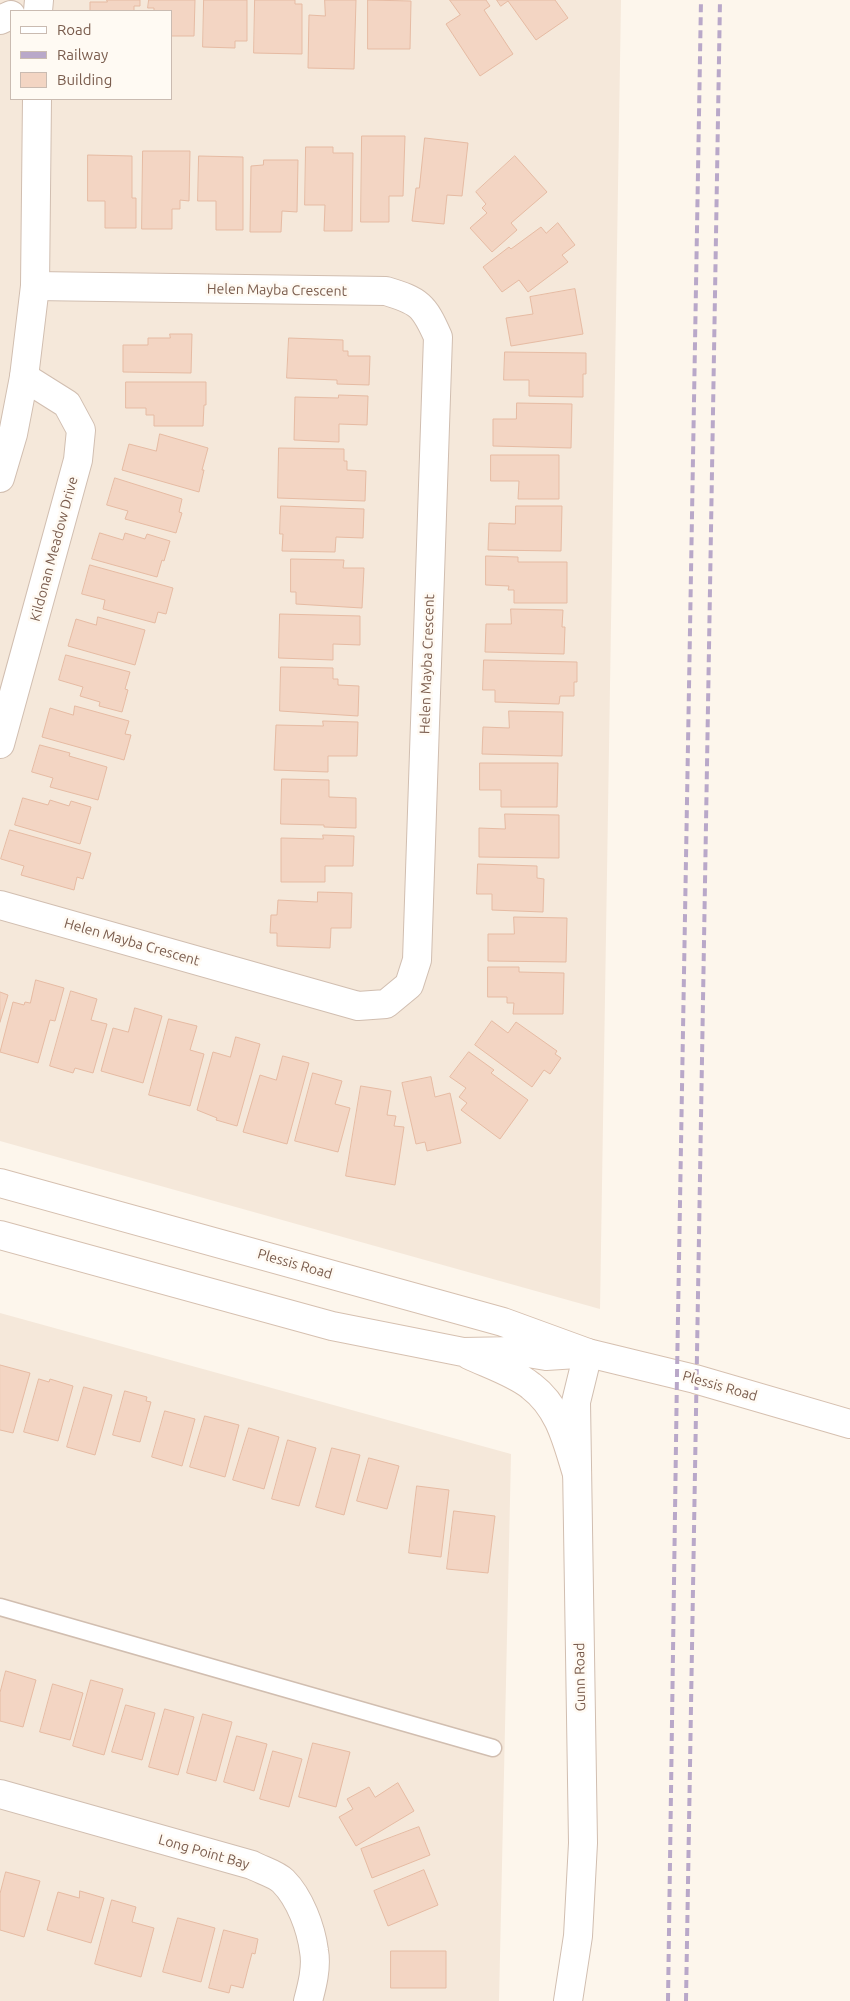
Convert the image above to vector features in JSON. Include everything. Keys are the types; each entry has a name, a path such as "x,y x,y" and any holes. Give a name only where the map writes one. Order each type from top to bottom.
{"street":[{"path":"0,478 12,434 24,377 35,286 37,100"},
{"name":"Helen Mayba Crescent","path":"0,905 358,1006 386,1004 409,985 417,960 438,337 428,315 411,299 386,291 35,286"},
{"name":"Kildonan Meadow Drive","path":"0,744 78,460 81,430 67,404 24,377"},
{"name":"Plessis Road","path":"0,1183 493,1319 588,1353 695,1378 850,1424"},
{"name":"Plessis Road","path":"0,1235 332,1326 463,1352 516,1352 546,1356 588,1353"},
{"path":"463,1352 531,1386 545,1400 556,1414 566,1436 576,1474"},
{"name":"Gunn Road","path":"568,2001 578,1936 583,1843 576,1402 588,1353"},
{"name":"Long Point Bay","path":"0,1794 252,1865 282,1880 298,1901 315,1953 313,1985 308,2001"}],"lane":[{"path":"0,1607 493,1748"}],"shaded area":[{"path":"0,0 621,0 600,1309 0,1141"},
{"path":"0,1313 511,1454 499,2001 0,2001"}],"building":[{"path":"107,0 140,0 140,6 134,6 134,10 90,10 90,2 107,2"},
{"path":"149,0 195,0 194,36 172,36 172,10 148,8"},
{"path":"204,0 247,0 247,41 235,41 235,48 203,47"},
{"path":"255,0 295,0 295,4 302,4 302,54 254,53"},
{"path":"325,0 356,0 354,69 308,68 309,15 325,16"},
{"path":"368,0 411,1 410,49 368,49"},
{"path":"450,0 486,0 490,6 484,10 513,54 480,76 446,24 460,15"},
{"path":"497,0 555,0 568,18 536,40 508,1 501,6"},
{"path":"362,136 405,136 403,196 389,196 389,222 361,222"},
{"path":"425,138 468,143 462,196 447,195 444,224 412,221 416,188 419,188"},
{"path":"306,147 333,147 333,153 353,153 352,231 324,231 325,205 305,205"},
{"path":"143,151 190,151 189,201 180,200 180,209 172,209 172,229 142,229"},
{"path":"88,155 132,156 132,198 136,198 136,228 105,228 105,201 88,201"},
{"path":"199,156 243,157 243,230 216,230 216,201 198,201"},
{"path":"515,156 547,192 511,223 517,230 492,252 470,228 487,213 482,208 486,204 476,192"},
{"path":"264,160 298,160 297,212 282,211 281,232 250,232 251,166 263,165"},
{"path":"558,223 575,245 562,255 568,262 528,292 519,280 502,292 483,267 509,247 511,249 541,227 546,233"},
{"path":"575,289 583,334 511,346 506,318 533,314 530,297"},
{"path":"170,334 192,334 191,373 123,372 123,345 148,345 148,338 170,338"},
{"path":"289,338 343,340 343,351 348,351 348,356 370,356 369,385 337,384 337,380 287,378"},
{"path":"505,352 586,353 586,374 583,374 583,397 529,396 529,380 504,380"},
{"path":"126,382 206,382 206,405 204,405 203,426 154,426 154,415 146,415 146,408 126,408"},
{"path":"339,395 368,396 367,425 339,424 339,442 294,440 295,397 338,398"},
{"path":"517,403 572,404 571,448 493,446 493,419 516,419"},
{"path":"160,434 208,448 199,492 122,470 129,444 156,451"},
{"path":"279,448 344,449 344,461 347,461 347,470 366,471 365,501 278,498"},
{"path":"491,455 559,455 559,499 518,499 519,481 491,481"},
{"path":"115,478 182,499 179,512 182,513 176,533 125,519 128,511 107,505"},
{"path":"281,506 364,509 363,538 336,537 335,552 282,551 283,534 280,534"},
{"path":"516,506 562,506 561,551 488,550 489,523 515,524"},
{"path":"100,533 123,540 125,533 145,539 147,534 170,541 157,577 92,559"},
{"path":"486,556 518,557 518,562 567,562 567,603 514,603 514,590 508,590 509,586 486,585"},
{"path":"291,559 344,560 343,568 364,568 362,608 296,604 296,592 291,592"},
{"path":"90,565 173,588 166,614 158,612 155,623 103,609 105,600 82,594"},
{"path":"511,609 563,610 562,627 565,627 564,654 485,652 486,624 511,624"},
{"path":"280,614 360,616 360,645 333,644 333,660 279,658"},
{"path":"98,617 145,630 135,665 68,646 76,619 96,625"},
{"path":"66,655 130,672 125,689 128,690 122,712 99,706 100,702 80,696 83,687 59,680"},
{"path":"484,660 577,662 577,682 574,682 574,696 560,696 559,704 495,702 495,690 483,690"},
{"path":"281,667 333,668 333,679 338,679 338,685 359,686 358,716 280,711"},
{"path":"75,706 129,721 125,734 131,735 124,760 42,737 50,708 73,715"},
{"path":"509,711 563,712 562,756 482,754 483,727 509,728"},
{"path":"323,721 358,722 357,756 328,756 328,772 274,770 276,725 323,726"},
{"path":"40,745 70,753 69,756 107,767 98,800 50,787 53,778 32,772"},
{"path":"480,763 558,763 557,807 501,807 501,790 480,790"},
{"path":"282,779 329,780 329,797 356,798 356,828 281,824"},
{"path":"23,798 48,805 50,800 69,806 71,801 91,807 80,844 15,825"},
{"path":"505,814 559,815 559,858 479,857 479,828 505,829"},
{"path":"10,830 91,853 83,879 77,877 74,890 21,875 24,866 1,859"},
{"path":"323,835 354,836 353,866 325,866 325,882 281,882 281,838 323,839"},
{"path":"478,864 537,866 537,878 544,879 543,912 492,910 492,894 477,894"},
{"path":"318,892 352,893 351,928 331,928 330,948 277,946 277,933 270,933 271,915 277,915 278,900 317,902"},
{"path":"514,917 567,918 566,962 488,961 488,934 514,934"},
{"path":"488,967 519,967 519,972 564,973 563,1014 513,1014 514,1003 507,1003 507,997 488,997"},
{"path":"36,980 64,988 55,1021 50,1020 38,1063 0,1052 13,1002 24,1005 25,1002 30,1003"},
{"path":"71,991 97,999 91,1020 107,1024 93,1073 75,1068 73,1073 50,1066"},
{"path":"0,992 8,995 0,1022"},
{"path":"135,1008 162,1016 143,1083 101,1071 113,1028 128,1032"},
{"path":"169,1019 197,1026 190,1050 204,1054 190,1106 149,1095"},
{"path":"492,1021 508,1033 516,1022 557,1051 555,1054 561,1058 550,1074 544,1070 532,1087 475,1045"},
{"path":"236,1037 260,1044 237,1126 216,1120 217,1118 197,1110 213,1052 230,1057"},
{"path":"469,1052 494,1070 491,1073 528,1100 500,1139 461,1110 467,1103 459,1097 466,1088 450,1077"},
{"path":"283,1056 309,1063 287,1144 243,1132 260,1075 276,1080"},
{"path":"313,1073 342,1081 335,1104 350,1108 338,1152 295,1141"},
{"path":"431,1077 435,1097 450,1093 461,1143 427,1151 425,1142 416,1144 402,1083"},
{"path":"361,1086 391,1091 387,1115 396,1116 394,1126 404,1127 395,1185 346,1176"},
{"path":"0,1365 30,1373 13,1433 0,1430"},
{"path":"39,1379 49,1382 50,1379 73,1386 58,1441 24,1432"},
{"path":"84,1387 112,1395 95,1455 67,1447"},
{"path":"125,1391 147,1397 146,1401 151,1402 140,1442 113,1435"},
{"path":"165,1411 195,1419 182,1466 152,1457"},
{"path":"205,1416 239,1425 225,1477 190,1467"},
{"path":"249,1428 279,1437 264,1489 233,1480"},
{"path":"288,1440 316,1448 299,1506 272,1499"},
{"path":"332,1448 360,1455 344,1515 316,1507"},
{"path":"369,1458 399,1466 387,1509 357,1501"},
{"path":"417,1486 449,1490 441,1557 409,1553"},
{"path":"454,1511 495,1516 488,1573 447,1569"},
{"path":"6,1671 36,1680 23,1727 0,1721 0,1693"},
{"path":"91,1680 123,1689 104,1755 73,1746"},
{"path":"53,1684 83,1693 70,1740 40,1732"},
{"path":"126,1705 155,1713 142,1760 112,1752"},
{"path":"165,1709 194,1717 178,1775 149,1767"},
{"path":"203,1714 232,1722 216,1781 187,1773"},
{"path":"237,1736 267,1744 254,1791 224,1782"},
{"path":"313,1743 350,1752 336,1807 299,1797"},
{"path":"273,1751 302,1759 289,1807 260,1799"},
{"path":"398,1783 414,1811 356,1846 339,1817 353,1809 347,1799 369,1787 375,1797"},
{"path":"419,1827 430,1855 372,1878 361,1849"},
{"path":"424,1870 438,1905 388,1926 374,1891"},
{"path":"6,1872 40,1881 24,1937 0,1930 0,1894"},
{"path":"80,1891 104,1898 91,1943 47,1930 58,1892 79,1898"},
{"path":"112,1900 136,1907 132,1922 154,1928 141,1977 95,1964"},
{"path":"178,1918 215,1928 201,1982 163,1972"},
{"path":"224,1930 258,1939 255,1954 252,1953 243,1988 231,1985 229,1993 209,1988"},
{"path":"391,1951 446,1951 446,1988 391,1988"}],"railway":[{"path":"668,2001 701,0"},
{"path":"686,2001 720,0"}]}
